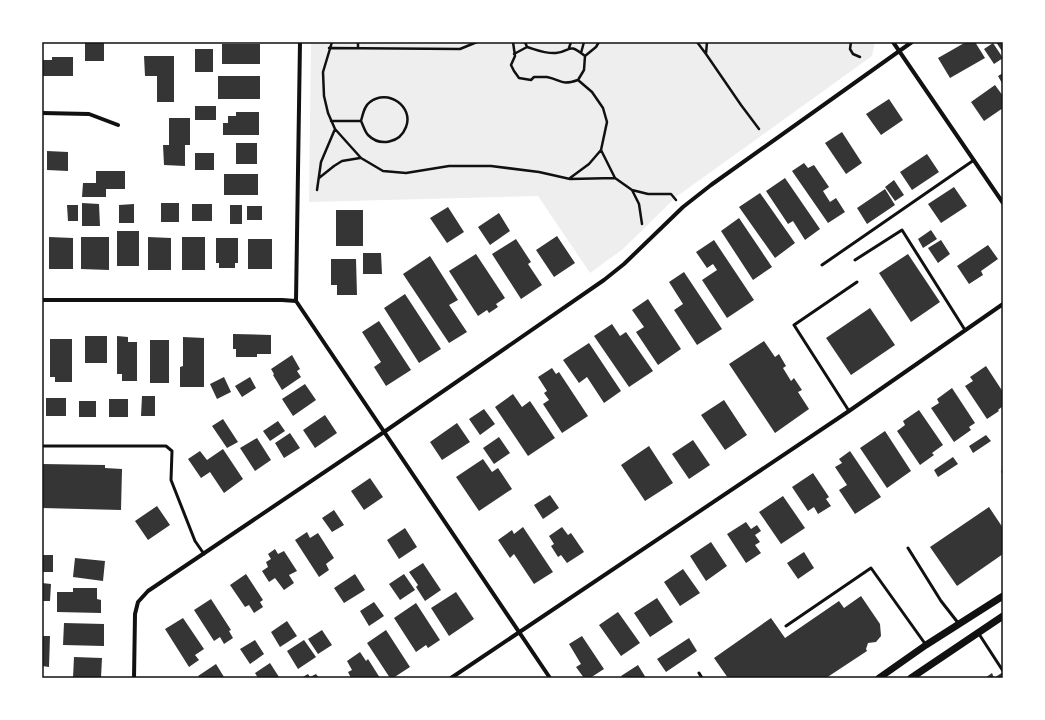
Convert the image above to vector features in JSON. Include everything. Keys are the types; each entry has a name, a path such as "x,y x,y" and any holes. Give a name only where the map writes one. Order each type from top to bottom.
{"street":[{"path":"300,42 296,301 550,678"},
{"path":"893,42 1003,203"},
{"path":"134,678 135,614 138,602 148,591 384,432 604,280 624,264 683,207 711,185 912,42"},
{"path":"42,113 89,114 118,125"},
{"path":"42,300 296,301"},
{"path":"451,678 849,411 1003,304"},
{"path":"879,678 1003,596"},
{"path":"911,678 1003,616"}],"lane":[{"path":"822,265 974,160"},
{"path":"855,260 902,230 965,330"},
{"path":"849,411 794,325 857,282"},
{"path":"42,446 166,446 169,448 172,452 171,480 195,541 204,554"},
{"path":"908,548 941,601 959,624"},
{"path":"786,626 871,568 926,646"},
{"path":"978,632 1003,671"},
{"path":"699,673 702,678"}],"path":[{"path":"332,42 323,72 324,96 331,121 335,129 360,158 383,171 406,173 448,166 491,166 539,172 570,178 615,178"},
{"path":"358,42 358,48"},
{"path":"329,48 460,49 477,42"},
{"path":"513,42 515,56 512,65 519,78 530,80 534,77 547,77 560,83 578,80 584,70 585,56 596,47 599,42"},
{"path":"525,42 527,47"},
{"path":"569,48 571,42"},
{"path":"581,53 584,42"},
{"path":"696,42 759,129"},
{"path":"706,54 707,42"},
{"path":"851,42 850,49 853,54 860,57"},
{"path":"514,54 527,47 545,53 557,53 569,48 576,49 585,56"},
{"path":"570,178 589,164 601,150 607,122 603,108 592,92 578,80"},
{"path":"380,97 392,98 401,104 407,114 406,127 400,138 391,142 379,142 368,134 361,121 364,110 370,102 380,97"},
{"path":"331,121 361,121"},
{"path":"317,190 321,162 335,129"},
{"path":"601,150 615,178 632,190 648,194 671,194 683,207"},
{"path":"319,178 342,161 360,158"},
{"path":"632,190 639,204 642,224"}],"shaded area":[{"path":"311,42 874,42 874,47 872,56 676,197 623,249 590,273 538,196 309,202"}],"building":[{"path":"85,42 104,42 104,61 85,61"},
{"path":"966,42 975,42 985,58 950,78 938,58"},
{"path":"996,42 1003,42 1003,53"},
{"path":"993,43 1003,58 994,64 984,49"},
{"path":"222,44 260,44 260,64 222,64"},
{"path":"195,49 213,49 213,72 195,72"},
{"path":"144,56 174,56 174,102 157,102 157,76 145,76"},
{"path":"52,57 73,57 73,76 42,76 42,60 52,60"},
{"path":"1003,73 1003,85 998,76"},
{"path":"218,76 260,76 260,99 218,99"},
{"path":"995,85 1003,96 1003,108 984,121 971,102"},
{"path":"889,99 903,120 881,135 866,114"},
{"path":"195,106 216,106 216,120 195,120"},
{"path":"236,112 259,112 259,135 223,135 223,123 228,123 228,116 236,116"},
{"path":"169,118 190,118 190,145 185,145 185,166 164,165 163,145 169,145"},
{"path":"842,132 862,163 846,174 825,143"},
{"path":"236,143 257,143 257,164 236,164"},
{"path":"47,151 68,152 68,171 47,170"},
{"path":"195,153 214,153 214,170 195,170"},
{"path":"927,154 939,172 912,190 900,172"},
{"path":"804,163 808,168 814,165 829,187 823,191 830,202 836,198 845,212 828,223 792,171"},
{"path":"96,171 125,171 125,189 106,189 106,197 82,197 83,183 96,183"},
{"path":"224,174 258,174 258,195 224,195"},
{"path":"785,178 820,229 805,240 793,221 788,224 766,191"},
{"path":"894,180 904,195 895,201 885,187"},
{"path":"954,187 967,206 941,223 928,204"},
{"path":"885,189 895,205 867,224 857,208"},
{"path":"760,193 795,243 775,258 739,207"},
{"path":"82,203 99,204 100,226 82,226"},
{"path":"161,203 179,203 179,222 161,222"},
{"path":"134,204 134,223 119,223 119,205"},
{"path":"192,204 212,204 212,221 192,221"},
{"path":"67,205 78,205 78,221 68,221"},
{"path":"230,205 242,205 242,224 230,224"},
{"path":"247,206 262,206 262,220 247,220"},
{"path":"448,207 464,232 447,243 430,218"},
{"path":"336,210 363,210 363,246 336,246"},
{"path":"499,213 510,231 490,245 478,227"},
{"path":"739,218 772,267 753,280 721,231"},
{"path":"931,230 937,239 923,248 918,239"},
{"path":"117,231 139,231 139,266 117,266"},
{"path":"557,236 575,263 554,277 536,250"},
{"path":"49,237 73,238 73,269 49,269"},
{"path":"81,237 109,237 109,270 81,269"},
{"path":"148,237 171,238 171,270 148,270"},
{"path":"182,237 205,237 205,270 182,270"},
{"path":"216,238 238,238 238,263 235,263 235,268 219,268 219,263 216,263"},
{"path":"248,239 272,239 272,269 248,269"},
{"path":"516,239 531,262 528,264 542,285 521,299 492,254"},
{"path":"714,240 754,300 727,318 702,280 717,270 713,264 707,268 696,252"},
{"path":"941,240 950,254 938,263 928,248"},
{"path":"988,245 998,259 981,271 983,275 969,284 957,266"},
{"path":"363,253 381,253 382,274 363,274"},
{"path":"476,254 505,298 496,304 498,307 489,313 487,310 478,316 449,271"},
{"path":"908,254 940,302 911,322 879,273"},
{"path":"430,256 458,300 449,305 467,332 449,343 403,274"},
{"path":"331,259 356,259 357,295 337,295 337,285 331,285"},
{"path":"684,272 722,329 697,345 674,310 683,304 669,282"},
{"path":"405,294 441,349 419,363 384,308"},
{"path":"648,299 681,349 658,365 636,332 644,327 632,310"},
{"path":"870,308 895,345 851,375 826,338"},
{"path":"379,321 411,370 386,386 374,367 381,362 362,332"},
{"path":"612,324 620,336 626,332 653,371 629,387 594,336"},
{"path":"233,334 271,335 271,354 257,354 257,357 236,357 236,349 233,349"},
{"path":"85,336 107,336 107,363 85,363"},
{"path":"117,336 128,337 128,342 137,342 137,381 122,381 122,374 117,374"},
{"path":"183,337 204,338 204,387 180,387 180,367 183,366"},
{"path":"50,339 72,339 72,382 55,382 55,377 50,377"},
{"path":"150,340 169,340 169,383 150,383"},
{"path":"764,341 775,357 779,354 786,366 783,368 791,381 794,378 802,390 798,392 809,409 775,433 729,364"},
{"path":"589,343 621,391 604,403 587,377 579,383 563,360"},
{"path":"292,355 300,369 297,371 301,377 282,390 271,369"},
{"path":"986,366 1003,392 1003,406 998,410 999,411 987,419 965,386 973,381 970,377"},
{"path":"552,368 556,374 559,372 588,416 562,433 543,404 549,400 544,393 547,391 538,377"},
{"path":"224,377 231,392 217,399 210,384"},
{"path":"250,377 256,388 242,397 235,386"},
{"path":"305,384 316,400 293,416 282,399"},
{"path":"952,388 975,423 969,427 971,430 954,442 931,408 939,403 937,399"},
{"path":"513,394 522,407 530,401 555,438 528,456 495,407"},
{"path":"142,396 155,396 155,416 141,416"},
{"path":"46,398 66,398 66,416 46,416"},
{"path":"109,399 128,399 128,417 109,417"},
{"path":"724,400 747,435 725,450 701,415"},
{"path":"79,401 96,401 96,417 79,417"},
{"path":"484,409 495,424 480,435 469,419"},
{"path":"919,410 943,445 932,453 934,455 920,465 897,431 905,425 903,421"},
{"path":"325,415 337,433 315,448 303,430"},
{"path":"223,419 238,442 227,448 212,426"},
{"path":"278,421 285,431 270,441 263,431"},
{"path":"457,423 470,442 442,460 430,442"},
{"path":"885,431 911,471 887,488 860,448"},
{"path":"290,433 300,448 284,458 275,443"},
{"path":"986,435 991,441 973,453 969,446"},
{"path":"499,437 510,453 494,464 483,448"},
{"path":"257,438 271,460 255,471 240,448"},
{"path":"693,440 710,465 689,479 672,454"},
{"path":"649,446 673,483 645,501 621,465"},
{"path":"223,449 243,479 224,493 210,472 201,478 188,459 200,451 207,460"},
{"path":"850,451 881,497 855,514 839,490 847,485 835,467 842,463 839,459"},
{"path":"953,457 958,464 938,477 934,470"},
{"path":"483,459 492,472 498,468 512,489 479,511 456,477"},
{"path":"42,464 105,465 105,468 122,469 121,510 42,508"},
{"path":"813,473 829,497 826,499 831,506 818,514 814,507 808,511 792,487"},
{"path":"370,478 383,497 364,510 351,491"},
{"path":"550,495 559,508 543,519 534,505"},
{"path":"783,496 805,528 781,544 759,512"},
{"path":"157,506 170,525 148,540 135,521"},
{"path":"989,507 1003,528 1003,554 957,586 930,547"},
{"path":"334,510 344,525 332,532 322,518"},
{"path":"746,522 751,529 757,525 761,531 755,535 760,542 755,545 761,553 746,563 727,534"},
{"path":"523,527 553,572 534,584 514,554 510,558 498,540 512,530 514,534"},
{"path":"562,527 568,535 571,533 584,552 567,563 561,555 558,557 551,546 554,544 549,536"},
{"path":"405,528 417,547 399,559 387,540"},
{"path":"307,532 310,538 318,533 334,558 326,564 329,570 319,577 295,540"},
{"path":"711,542 727,566 706,581 690,556"},
{"path":"275,549 278,554 284,551 297,571 289,575 294,583 284,590 275,578 269,582 262,571 268,567 266,562 271,559 268,554"},
{"path":"804,552 814,568 798,579 787,563"},
{"path":"42,555 53,555 53,572 42,572"},
{"path":"75,558 105,561 103,581 73,577"},
{"path":"423,563 441,590 425,601 416,587 418,585 409,572"},
{"path":"683,569 700,593 680,606 664,582"},
{"path":"246,574 263,600 260,602 263,607 254,613 249,605 245,607 230,585"},
{"path":"355,574 365,590 344,603 334,588"},
{"path":"404,574 415,590 400,600 389,584"},
{"path":"42,583 51,584 50,601 42,601"},
{"path":"73,588 97,588 97,599 101,600 101,613 57,612 57,592 73,592"},
{"path":"456,592 474,619 449,636 431,608"},
{"path":"861,596 880,624 881,636 876,642 868,643 866,649 867,651 826,678 728,678 714,658 771,618 785,638 839,601 844,608"},
{"path":"657,598 673,622 650,637 634,613"},
{"path":"211,599 231,630 229,631 233,638 224,644 220,637 214,641 194,610"},
{"path":"374,602 384,616 369,626 360,611"},
{"path":"416,603 440,640 428,648 426,645 416,652 394,618"},
{"path":"618,612 640,643 621,656 599,625"},
{"path":"183,618 204,649 195,655 199,660 189,667 165,629"},
{"path":"287,621 297,636 280,647 271,632"},
{"path":"64,623 104,624 104,646 63,645"},
{"path":"322,630 332,645 318,654 308,639"},
{"path":"386,630 410,667 393,678 390,678 367,643"},
{"path":"42,636 50,636 49,667 42,666"},
{"path":"582,636 604,669 590,678 584,678 576,667 581,664 569,644"},
{"path":"689,638 697,651 666,672 657,659"},
{"path":"255,640 264,654 250,664 240,649"},
{"path":"304,640 316,657 298,669 287,651"},
{"path":"360,652 366,661 368,659 380,678 351,678 348,672 352,670 347,661"},
{"path":"74,657 102,658 101,678 73,678"},
{"path":"270,663 279,677 258,678 255,673"},
{"path":"216,664 224,677 200,678 198,676"},
{"path":"638,665 646,678 623,678 621,676"},
{"path":"1003,672 1003,678 994,678"},
{"path":"992,673 994,678 985,678"},
{"path":"308,674 310,677 316,674 319,678 301,678"}]}
